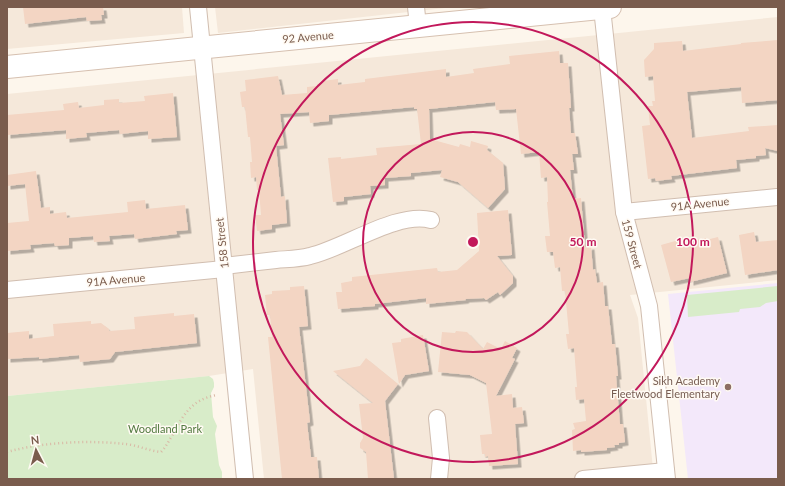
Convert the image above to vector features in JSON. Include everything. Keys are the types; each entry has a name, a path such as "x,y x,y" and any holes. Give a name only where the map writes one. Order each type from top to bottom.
{"street":[{"name":"158 Street","path":"198,7 246,479"},
{"name":"92 Avenue","path":"7,67 202,47 417,17 606,7"},
{"name":"159 Street","path":"606,7 624,212 649,306 666,475"},
{"name":"91A Avenue","path":"624,212 776,197"},
{"name":"91A Avenue","path":"7,290 224,268 308,257 326,252 394,222 415,218 431,220"},
{"path":"437,418 441,458 439,479"},
{"path":"583,479 666,475"}],"path":[{"path":"7,452 58,443 83,442 129,445 154,452 161,452 192,405 208,396 217,395"}],"shaded area":[{"path":"7,7 182,7 184,33 7,49"},
{"path":"215,7 454,7 218,33"},
{"path":"778,17 778,280 630,295 638,318 654,479 264,479 253,369 209,376 7,396 7,94"},
{"name":"Sikh Academy Fleetwood Elementary","path":"778,283 778,479 688,479 668,294"}],"green space":[{"path":"778,286 778,301 766,303 760,307 740,309 739,312 688,317 687,295"},
{"name":"Woodland Park","path":"209,376 213,379 214,383 211,393 213,417 217,426 215,434 222,479 7,479 7,396"}],"building":[{"path":"23,7 103,7 104,15 101,15 102,20 87,21 86,17 25,24"},
{"path":"778,40 778,100 742,103 741,87 687,92 692,138 749,131 748,127 778,125 778,151 765,148 766,155 756,156 756,158 736,160 737,168 671,176 672,179 656,181 655,178 648,179 642,126 650,125 648,106 653,106 652,101 655,101 653,76 645,77 644,60 654,49 654,43 682,41 683,51 741,43"},
{"path":"559,51 560,63 568,63 571,133 575,133 578,154 572,154 574,170 570,170 573,199 581,198 585,247 591,246 593,270 595,269 597,283 603,282 605,306 608,306 612,344 615,344 620,424 623,424 625,442 619,443 619,445 614,445 615,447 607,448 607,450 581,452 581,450 573,451 572,430 575,429 573,423 586,421 584,399 576,400 575,387 577,387 574,348 568,349 566,334 569,334 565,291 562,291 560,267 555,268 553,252 547,252 545,236 550,236 547,202 547,177 541,178 539,152 521,154 516,109 496,110 495,102 429,109 430,139 459,147 460,144 470,147 471,141 488,146 487,150 503,163 505,189 488,208 458,182 440,177 442,170 411,173 411,176 385,178 385,185 370,186 371,194 344,197 344,201 333,202 328,158 341,157 341,159 377,155 376,148 421,144 417,109 414,109 414,107 329,115 329,121 310,123 309,112 280,114 284,145 276,146 281,197 285,196 287,223 272,225 272,229 257,231 255,215 261,215 259,190 257,190 256,177 251,178 250,162 252,162 250,137 248,137 245,107 242,107 240,92 246,91 245,80 278,76 282,95 307,93 307,87 317,86 317,84 323,83 323,81 338,79 338,85 365,82 365,79 446,69 446,77 474,73 473,69 510,64 509,56"},
{"path":"173,93 177,137 148,139 148,131 120,134 119,130 86,133 87,137 66,139 66,130 7,135 7,115 64,110 63,104 78,102 79,108 104,105 104,100 119,99 119,103 145,101 144,96"},
{"path":"36,171 41,208 50,207 50,214 66,212 67,218 128,212 127,202 145,200 146,209 185,205 188,230 176,231 177,234 135,239 134,234 109,236 110,241 94,242 93,236 69,238 69,245 55,246 54,243 30,245 31,249 7,251 7,223 29,221 25,184 7,186 7,175"},
{"path":"508,210 512,255 497,256 513,276 513,283 500,295 498,292 486,300 484,298 465,299 466,300 426,304 426,298 375,304 375,306 338,309 336,292 342,292 341,283 352,281 352,277 437,268 438,272 457,270 479,251 477,213"},
{"path":"754,232 756,242 778,240 778,270 745,275 739,235"},
{"path":"718,237 727,273 690,282 690,278 671,282 661,245 686,238 687,242"},
{"path":"304,286 308,326 299,327 310,422 307,423 311,457 317,457 319,479 282,479 268,337 272,337 270,315 267,315 265,295 272,294 272,291 290,290 290,287"},
{"path":"174,313 174,316 194,314 197,343 115,352 110,359 80,362 79,355 39,359 39,357 7,359 7,333 29,331 29,339 54,336 53,324 91,321 91,324 101,323 109,329 109,331 135,329 134,317"},
{"path":"456,331 467,332 483,349 487,342 501,349 505,341 517,348 512,358 515,359 496,396 512,394 513,408 522,407 524,423 515,424 518,464 489,466 488,456 485,457 485,454 482,454 480,435 492,434 486,383 470,375 438,372 442,332 455,333"},
{"path":"423,335 429,371 405,375 399,384 392,343 401,342 401,339"},
{"path":"366,358 398,384 385,401 394,479 368,479 366,452 360,448 360,443 363,438 359,404 373,403 333,371 360,366"}],"place":[{"name":"Sikh Academy Fleetwood Elementary","path":"728,387"}]}
